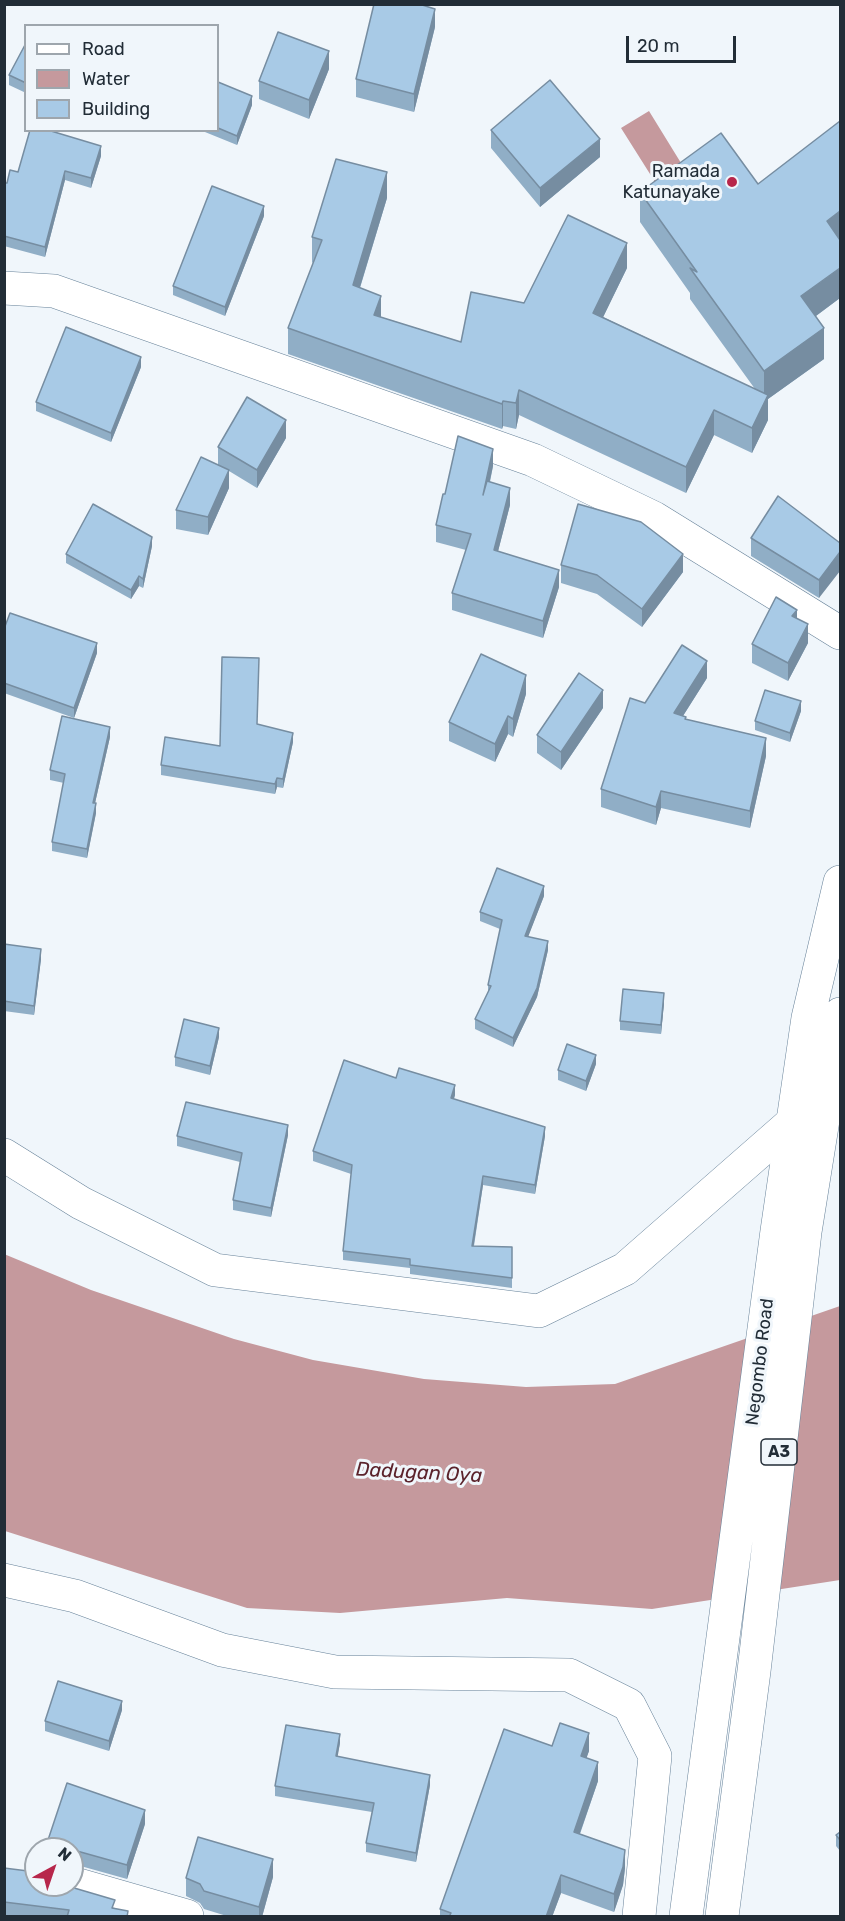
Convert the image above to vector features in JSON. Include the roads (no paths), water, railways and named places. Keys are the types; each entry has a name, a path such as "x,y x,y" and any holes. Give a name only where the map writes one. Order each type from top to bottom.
{"main road":[{"path":"4,288 54,291 533,460 654,518 840,633"},
{"name":"Negombo Road","path":"722,1917 754,1671 791,1232 793,1122 808,1018 840,882"},
{"name":"Negombo Road","path":"687,1917 721,1664 791,1232 840,1014"},
{"path":"4,1155 81,1203 215,1270 539,1311 625,1269 793,1122"},
{"path":"4,1580 75,1596 222,1650 335,1672 569,1675 629,1705 655,1756 639,1917"},
{"path":"84,1887 187,1917"}],"water":[{"path":"649,111 689,176 662,193 621,128"},
{"name":"Dadugan Oya","path":"4,1254 91,1290 234,1339 313,1360 424,1379 526,1387 615,1384 840,1306 840,1580 652,1609 507,1598 340,1613 247,1608 5,1531"}],"place":[{"name":"Ramada Katunayake","path":"732,182"}]}
